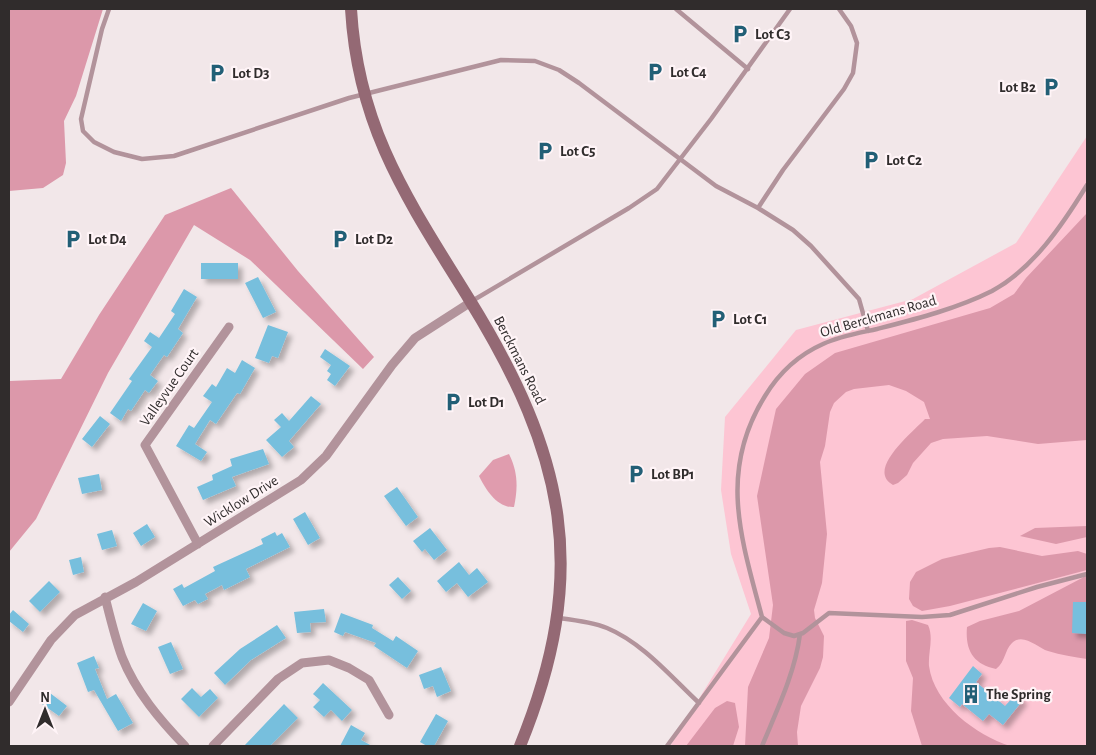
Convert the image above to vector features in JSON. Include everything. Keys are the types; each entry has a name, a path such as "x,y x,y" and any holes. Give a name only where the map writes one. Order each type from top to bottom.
{"main road":[{"name":"Berckmans Road","path":"351,9 354,44 365,95 376,133 394,173 513,376 544,448 558,508 561,544 561,588 558,618 552,653 532,716 520,746"}],"street":[{"name":"Wicklow Drive","path":"9,702 51,640 76,615 105,597 136,582 301,480 326,456 392,365 415,338 471,302"},
{"name":"Valleyvue Court","path":"198,544 145,444 229,327"},
{"path":"105,597 122,658 140,692 163,723 185,746"},
{"path":"212,746 278,679 302,663 329,660 349,668 370,680 388,714"}],"lane":[{"path":"109,9 102,29 81,119 83,132 94,142 114,152 142,159 174,156 282,119 365,95 501,60 535,61 559,70 580,83 716,186 758,208 793,230 830,265 859,300 868,331"},
{"path":"676,9 748,69"},
{"path":"471,302 657,190 748,69 790,9"},
{"path":"758,208 783,170 844,89 853,73 857,43 851,26 839,9"},
{"name":"Old Berckmans Road","path":"762,617 741,537 736,491 738,467 745,435 756,411 784,370 823,344 955,306 992,290 1012,278 1029,262 1060,225 1087,186"},
{"path":"667,746 762,617 784,633 794,636 800,634 829,613 922,617 950,615 1037,587 1087,574"},
{"path":"558,618 597,624 620,634 637,646 699,703"},
{"path":"762,746 788,682 798,651 800,634"}],"shaded area":[{"path":"9,9 103,9 76,96 64,121 66,163 63,175 43,188 9,191"},
{"path":"1087,136 1087,746 670,746 751,614 731,554 721,490 725,417 796,330 913,299 1016,243"},
{"path":"231,188 298,271 374,357 363,369 250,260 194,225 108,373 36,519 9,552 9,381 61,379 99,315 165,215"},
{"path":"1087,213 1087,440 1038,444 987,436 943,439 931,443 913,463 907,475 893,485 886,478 885,470 888,461 894,451 911,432 925,419 930,419 924,402 906,391 889,385 854,389 846,392 834,403 830,412 825,446 820,462 827,534 822,583 814,610 815,618 824,636 823,657 820,668 801,706 797,732 798,746 745,746 748,687 769,638 773,605 757,496 776,409 805,374 835,353 990,308 1014,294 1026,278"},
{"path":"509,454 516,480 514,507 502,505 497,501 485,487 479,476 493,460"},
{"path":"1087,526 1087,537 1056,544 1020,536 1035,528"},
{"path":"1000,547 1042,556 1078,551 1087,554 1087,570 950,606 922,611 913,606 909,599 910,582 916,572 942,559"},
{"path":"1087,573 1087,659 1048,651 1021,639 1016,640 1009,646 1002,663 996,669 981,664 972,655 967,643 967,627 980,621 1019,611 1082,578"},
{"path":"912,620 928,625 931,640 929,666 939,693 948,705 971,726 1010,746 922,746 911,711 913,678 906,661 906,621"},
{"path":"727,701 735,703 739,727 733,746 686,746 715,708"}],"building":[{"path":"201,263 238,263 238,279 201,279"},
{"path":"258,277 276,312 263,318 245,283"},
{"path":"184,289 197,297 178,329 183,333 167,357 164,355 150,375 158,381 149,393 145,390 131,411 128,409 121,421 110,413 132,381 129,379 152,347 144,341 150,332 159,338 175,314 171,311"},
{"path":"268,325 288,332 278,358 272,356 269,363 255,358"},
{"path":"325,349 350,366 335,386 327,380 331,374 327,371 331,365 320,357"},
{"path":"242,360 255,368 240,394 237,393 216,424 210,420 195,444 207,452 201,461 176,446 189,425 194,428 212,402 203,396 212,384 216,387 227,368 235,373"},
{"path":"311,396 321,404 289,441 294,447 282,457 266,440 281,427 274,420 282,413 289,421"},
{"path":"100,416 110,424 92,447 82,439"},
{"path":"263,449 269,464 232,477 236,486 203,500 197,487 213,480 212,475 232,466 230,459"},
{"path":"99,474 102,490 82,494 78,478"},
{"path":"397,487 418,517 406,526 384,496"},
{"path":"305,512 320,538 308,545 293,519"},
{"path":"147,524 155,537 141,546 133,533"},
{"path":"430,528 447,550 434,560 425,549 422,552 413,541"},
{"path":"112,530 117,546 102,550 97,534"},
{"path":"275,532 277,536 282,533 290,547 246,569 250,577 224,590 222,585 205,594 208,599 198,604 195,600 183,606 173,589 182,584 184,588 215,571 213,567 263,544 261,539"},
{"path":"81,557 84,572 73,575 69,560"},
{"path":"459,562 469,575 477,568 488,582 468,597 457,583 446,592 437,581"},
{"path":"398,577 411,591 402,599 389,585"},
{"path":"49,581 60,592 40,612 29,601"},
{"path":"1073,602 1087,602 1087,634 1072,633"},
{"path":"143,603 157,611 146,631 131,624"},
{"path":"324,609 326,622 310,623 311,632 297,633 294,612"},
{"path":"13,610 29,624 23,632 9,621 9,615"},
{"path":"341,613 373,625 372,628 393,641 396,636 418,651 407,668 374,646 376,643 345,632 343,636 334,632"},
{"path":"277,625 286,638 251,660 225,685 214,673 240,649"},
{"path":"171,642 183,669 170,674 158,647"},
{"path":"94,656 99,668 95,669 107,699 116,694 133,723 118,731 94,690 88,692 77,663"},
{"name":"The Spring","path":"973,666 982,674 976,682 1005,706 1016,694 1023,700 1003,725 989,714 983,721 962,704 960,707 949,698"},
{"path":"441,667 451,691 437,697 433,686 424,689 419,675"},
{"path":"323,683 352,710 342,721 331,710 324,717 313,707 320,700 313,694"},
{"path":"192,688 201,697 210,689 218,698 199,717 181,699"},
{"path":"50,693 67,706 59,716 42,704"},
{"path":"284,704 298,718 270,746 244,746"},
{"path":"436,714 448,721 434,746 427,746 420,742"},
{"path":"351,725 365,733 361,740 372,746 340,746"}],"place":[{"name":"Lot C3","path":"740,34"},
{"name":"Lot C4","path":"655,72"},
{"name":"Lot D3","path":"217,73"},
{"name":"Lot B2","path":"1051,87"},
{"name":"Lot C5","path":"545,151"},
{"name":"Lot C2","path":"871,160"},
{"name":"Lot D4","path":"73,239"},
{"name":"Lot D2","path":"340,239"},
{"name":"Lot C1","path":"718,319"},
{"name":"Lot D1","path":"453,402"},
{"name":"Lot BP1","path":"636,474"},
{"name":"The Spring","path":"971,694"}]}
